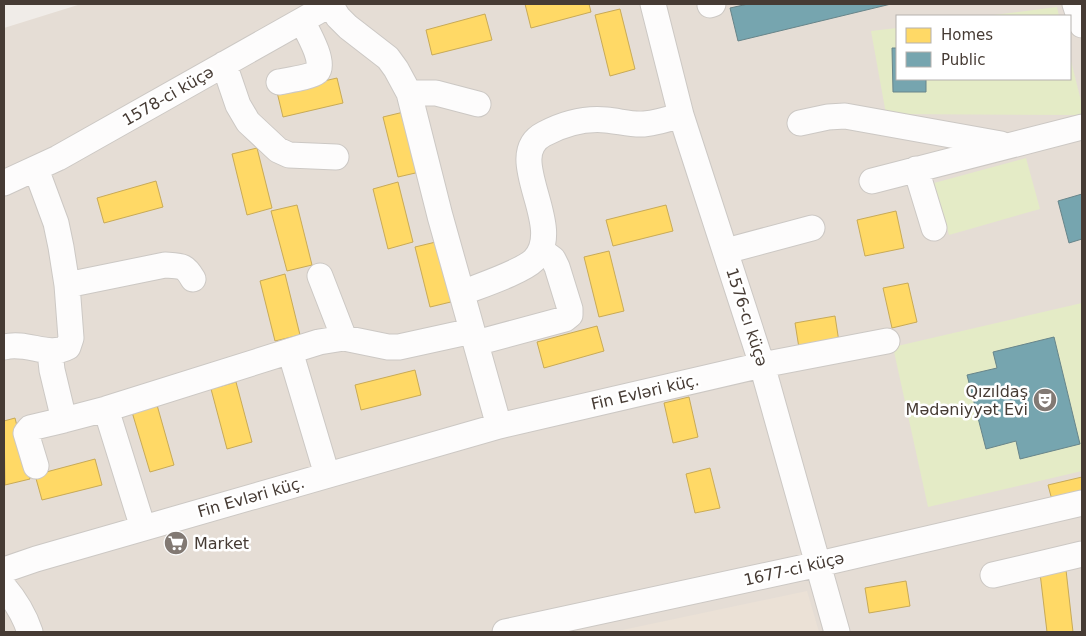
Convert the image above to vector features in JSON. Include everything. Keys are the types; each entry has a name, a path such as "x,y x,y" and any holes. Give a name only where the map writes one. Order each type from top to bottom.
{"street":[{"path":"330,4 338,17 348,27 388,58 409,93 499,426"},
{"name":"1578-ci küçə","path":"4,183 71,151 330,4"},
{"name":"1576-cı küçə","path":"653,4 681,116 762,365 837,632"},
{"path":"1075,4 1082,25"},
{"path":"279,82 312,74 318,71 321,65 302,21"},
{"path":"224,64 238,105 248,122 278,150 289,155 336,157"},
{"path":"409,93 436,94 478,104"},
{"path":"462,293 525,267 534,260 541,250 544,238 543,223 529,168 529,161 532,145 542,135 575,122 592,119 642,124 681,116"},
{"path":"800,124 828,117 845,116 1008,146"},
{"path":"872,181 1082,127"},
{"path":"4,347 16,345 30,346 50,352 61,351 68,347 71,338 67,285 56,223 36,169"},
{"path":"916,169 934,228"},
{"path":"726,251 812,228"},
{"path":"36,466 26,433 30,428 106,409 319,342 344,338 388,347 399,347 474,337 565,319 570,315 570,309 557,267 553,259 541,250"},
{"path":"67,285 165,265 179,266 187,269 193,280"},
{"path":"320,276 344,338"},
{"name":"Fin Evləri küç.","path":"4,570 143,528 499,426 762,365 887,341"},
{"path":"290,351 328,475"},
{"path":"50,352 52,370 64,420"},
{"path":"106,409 143,528"},
{"name":"1677-ci küçə","path":"505,632 819,564 1082,503"},
{"path":"993,575 1082,554"},
{"path":"4,587 24,615 30,632"}],"shaded area":[{"path":"81,4 1082,4 1082,632 4,632 4,28"},
{"path":"807,591 819,632 613,632"}],"green space":[{"path":"1057,7 1059,15 993,15"},
{"path":"896,28 896,80 1071,80 1071,61 1082,105 1082,115 886,114 871,31"},
{"path":"1026,158 1040,209 949,235 934,183"},
{"path":"1082,303 1082,471 928,507 893,347"}],"building: Homes":[{"path":"525,4 589,4 591,12 531,28"},
{"path":"620,9 635,69 610,76 595,15"},
{"path":"485,14 492,40 432,55 426,30"},
{"path":"337,78 343,103 283,117 277,92"},
{"path":"408,111 424,171 398,177 383,117"},
{"path":"257,148 272,208 247,215 232,154"},
{"path":"156,181 163,207 104,223 97,198"},
{"path":"398,182 413,242 388,249 373,189"},
{"path":"297,205 312,265 287,271 271,211"},
{"path":"666,205 673,231 613,246 606,220"},
{"path":"896,211 904,248 865,256 857,220"},
{"path":"440,241 455,301 430,307 415,247"},
{"path":"609,251 624,311 599,317 584,257"},
{"path":"285,274 300,335 275,341 260,281"},
{"path":"908,283 917,322 892,328 883,288"},
{"path":"835,316 839,342 799,348 795,323"},
{"path":"597,326 604,351 544,368 537,342"},
{"path":"415,370 421,395 361,410 355,385"},
{"path":"236,382 252,442 227,449 211,389"},
{"path":"689,397 698,437 673,443 664,403"},
{"path":"157,405 174,465 150,472 132,412"},
{"path":"15,418 30,479 5,485 4,421"},
{"path":"95,459 102,485 42,500 35,475"},
{"path":"710,468 720,508 695,513 686,474"},
{"path":"1082,477 1082,493 1052,500 1048,485"},
{"path":"1066,570 1073,632 1047,632 1040,573"},
{"path":"906,581 910,606 869,613 865,588"}],"building: Public":[{"path":"748,4 891,4 738,41 730,8"},
{"path":"892,48 896,48 896,80 926,80 926,92 893,92"},
{"path":"1082,194 1082,239 1069,243 1058,201"},
{"path":"1054,337 1080,444 1020,459 1016,441 986,449 967,375 997,368 993,352"}],"place":[{"name":"Qızıldaş Mədəniyyət Evi","path":"1045,400"},
{"name":"Market","path":"176,543"}]}
